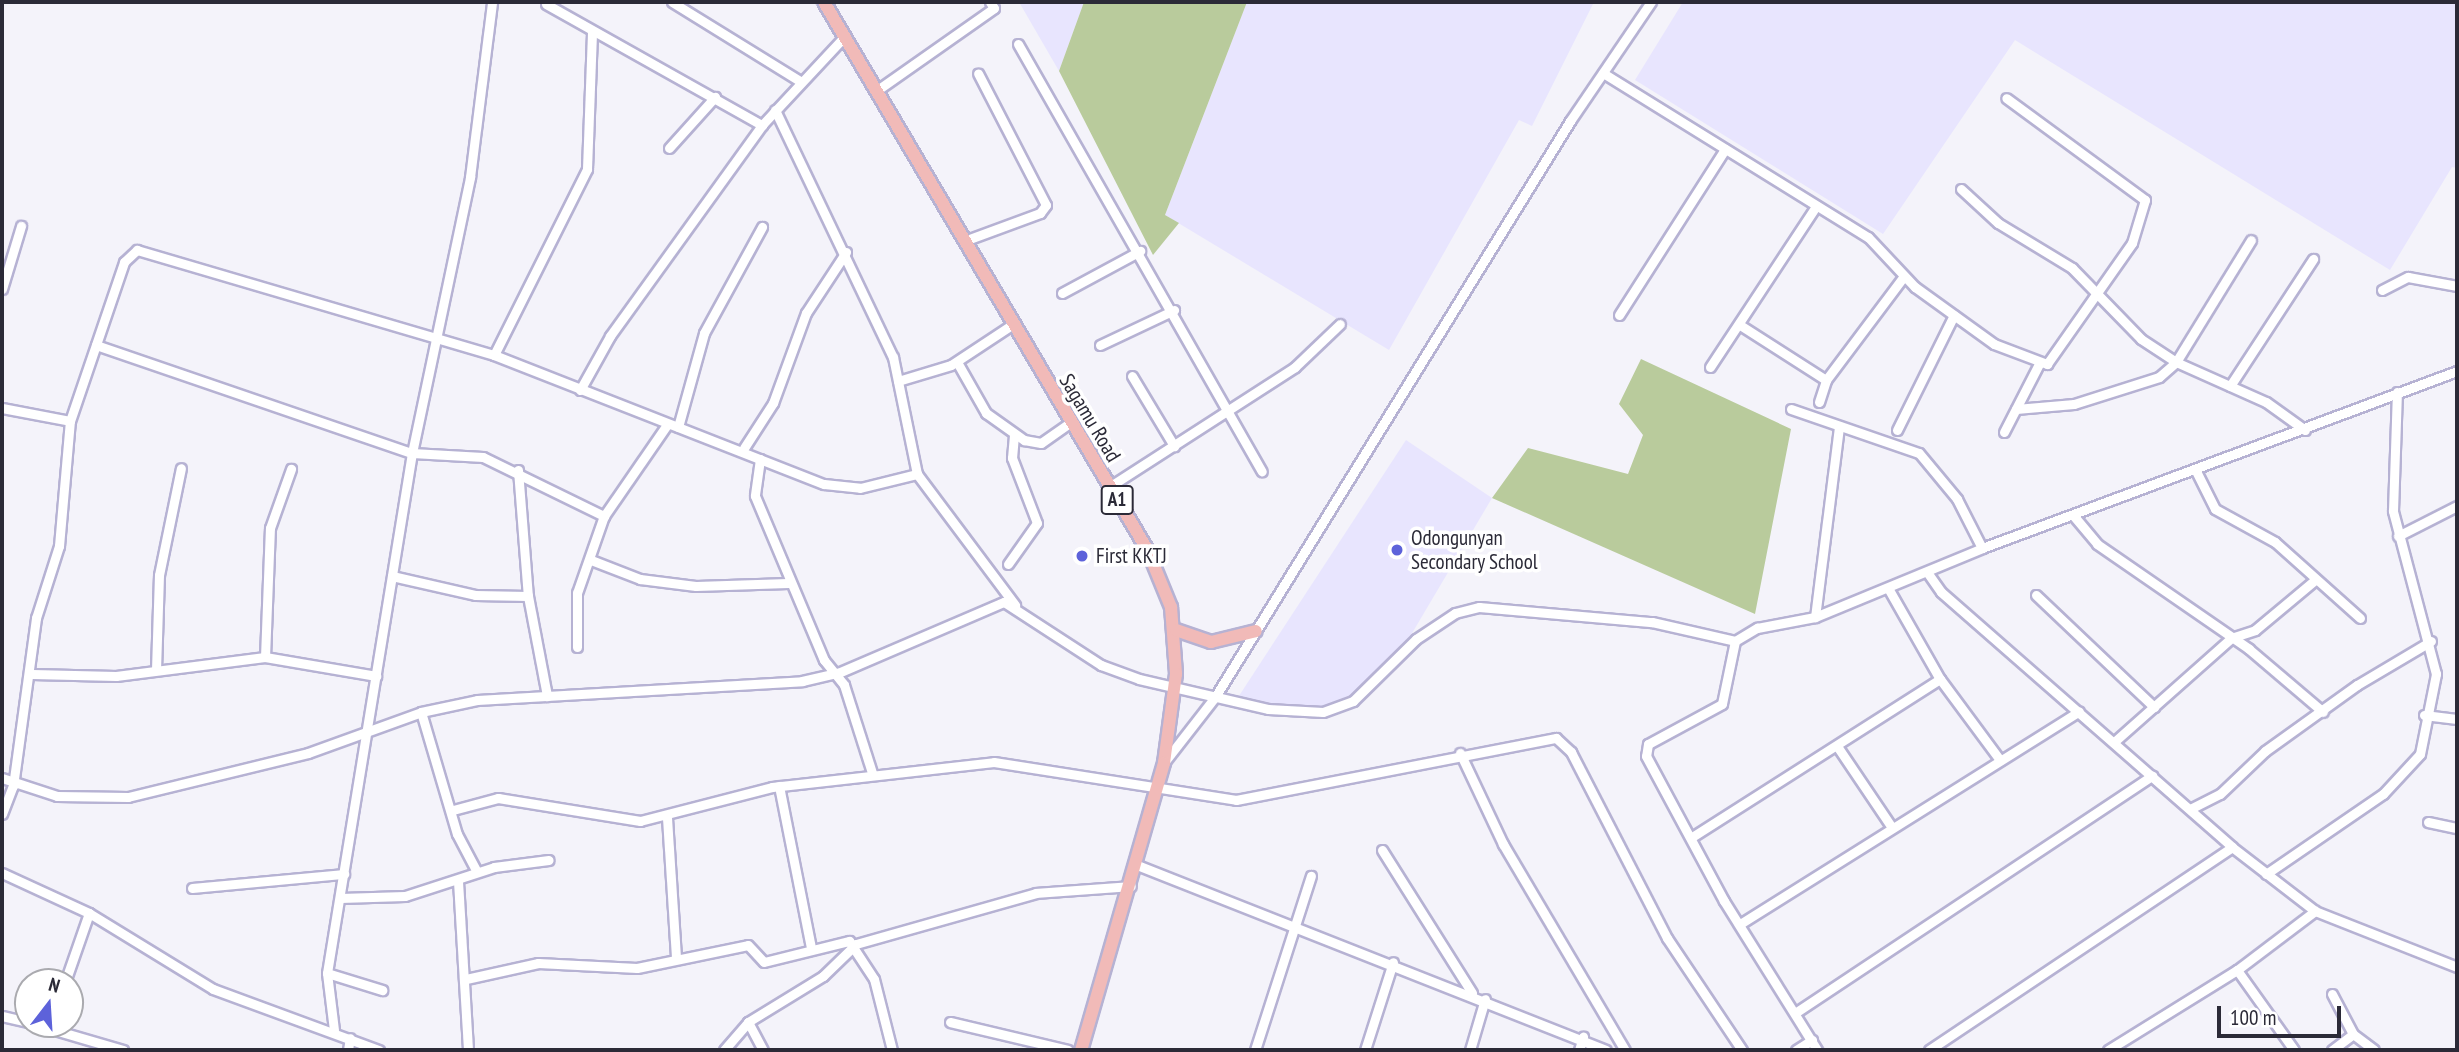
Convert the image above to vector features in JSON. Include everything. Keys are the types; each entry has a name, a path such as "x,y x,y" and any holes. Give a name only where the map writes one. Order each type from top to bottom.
{"highway":[{"name":"Sagamu Road","path":"824,2 1070,423 1148,551 1176,630 1175,685 1164,763 1131,886 1081,1050"},
{"path":"1176,630 1211,642 1256,631"}],"street":[{"path":"334,1030 327,972 412,453 470,177 492,2"},
{"path":"672,2 800,81"},
{"path":"876,92 994,8 990,2"},
{"path":"1164,763 1215,697 1603,73 1651,2"},
{"path":"546,4 762,125"},
{"path":"494,355 587,169 593,133 592,31"},
{"path":"580,390 610,336 762,125 800,81 845,36"},
{"path":"1018,44 1174,310 1262,471"},
{"path":"964,241 1040,214 1046,205 978,73"},
{"path":"1603,73 1888,251 1904,276 1954,314 2039,364"},
{"path":"669,148 715,97"},
{"path":"2004,432 2039,364 2057,357 2139,228 2143,194 2006,98"},
{"path":"775,110 846,253 898,381 917,474 1015,605 1101,665 1215,697 1302,713 1338,708 1437,623 1479,607 1652,622 1735,641 1757,628 1815,617 1982,548 2197,473 2397,391 2457,371"},
{"path":"1619,315 1725,149"},
{"path":"1961,188 1998,223 2073,268 2096,297 2176,362 2281,411 2305,430"},
{"path":"1710,367 1740,325 1815,206"},
{"path":"2,289 21,226"},
{"path":"678,427 696,353 762,227"},
{"path":"2016,409 2074,404 2147,383 2176,362 2251,240"},
{"path":"2,814 13,786 32,674 36,618 59,546 70,421 124,262 137,250 494,355 667,426 744,448 760,459 824,484 860,488 917,474"},
{"path":"1062,293 1140,251"},
{"path":"744,448 777,393 806,313 846,253"},
{"path":"2230,386 2313,260"},
{"path":"1819,402 1826,380 1904,276"},
{"path":"2382,290 2408,277 2457,286"},
{"path":"1100,345 1174,310"},
{"path":"1897,430 1954,314"},
{"path":"898,381 957,362 1013,324"},
{"path":"1109,487 1174,446 1228,406 1320,349 1340,324"},
{"path":"1740,325 1826,380"},
{"path":"96,345 412,453 472,455 518,470 604,516"},
{"path":"957,362 986,413 1014,434 1041,443 1070,423"},
{"path":"1132,376 1174,446"},
{"path":"2266,874 2406,773 2420,754 2424,715 2436,674 2431,641 2398,536 2392,502 2397,391"},
{"path":"2,408 70,421"},
{"path":"1791,410 1900,445 1932,463 1982,548"},
{"path":"578,647 577,593 604,516 667,426"},
{"path":"1815,617 1839,427"},
{"path":"1008,564 1035,530 1038,517 1012,458 1014,434"},
{"path":"760,459 753,492 788,583 824,660 838,673 872,773"},
{"path":"156,670 159,575 181,468"},
{"path":"265,656 270,527 291,469"},
{"path":"518,470 528,596 547,696"},
{"path":"2197,473 2214,509 2275,542 2360,618"},
{"path":"2398,536 2457,506"},
{"path":"2073,515 2097,544 2231,638 2323,712"},
{"path":"591,559 640,579 696,586 788,583"},
{"path":"1927,572 1941,592 2152,776 2192,807 2232,847 2315,911 2457,967"},
{"path":"393,576 475,595 528,596"},
{"path":"2114,742 2231,638 2255,630 2315,580"},
{"path":"1888,588 1940,679 2000,760"},
{"path":"2036,595 2154,707"},
{"path":"2,778 13,786 57,796 128,797 367,733 421,712 547,696 838,673 994,604 1015,605"},
{"path":"1735,641 1722,704 1645,750 1740,924 1817,1050"},
{"path":"2192,807 2227,790 2252,762 2431,641"},
{"path":"32,674 156,670 265,656 376,676"},
{"path":"1692,837 1940,679"},
{"path":"1740,924 1891,826 2079,711"},
{"path":"421,712 453,810 457,834 477,872"},
{"path":"2424,715 2457,719"},
{"path":"453,810 498,798 620,821 667,818 779,786 872,773 994,762 1236,800 1460,753 1547,738 1564,742 1655,904 1667,938 1742,1050"},
{"path":"1837,746 1891,826"},
{"path":"1460,753 1503,844 1625,1050"},
{"path":"1795,1013 2152,776"},
{"path":"779,786 811,947"},
{"path":"667,818 676,957"},
{"path":"2428,822 2457,828"},
{"path":"1929,1050 2232,847"},
{"path":"1382,850 1472,993"},
{"path":"340,898 405,896 458,881 477,872 549,860"},
{"path":"1137,864 1583,1037 1606,1050"},
{"path":"2,873 89,913 213,989 302,1025 334,1030 379,1050"},
{"path":"192,888 344,874"},
{"path":"1255,1050 1311,876"},
{"path":"458,881 466,979 468,1050"},
{"path":"466,979 538,963 637,968 676,957 748,945 764,962 811,947 856,944 1036,894 1131,886"},
{"path":"2108,1050 2237,970 2315,911"},
{"path":"70,968 89,913"},
{"path":"724,1050 748,1021 823,976 856,944"},
{"path":"856,944 874,979 892,1050"},
{"path":"1365,1050 1393,962"},
{"path":"2237,970 2294,1050"},
{"path":"327,972 382,990"},
{"path":"2332,994 2353,1034 2374,1050"},
{"path":"1470,1050 1485,999"},
{"path":"748,1021 763,1050"},
{"path":"950,1022 1068,1050"},
{"path":"2332,1050 2353,1034"},
{"path":"84,1037 123,1050"},
{"path":"1578,1050 1583,1037"},
{"path":"348,1050 350,1038"},
{"path":"1796,1050 1812,1040"}],"shaded area":[{"path":"1019,2 1084,2 1059,71"},
{"path":"1247,2 1594,2 1532,126 1519,120 1389,350 1165,215"},
{"path":"1683,2 2457,2 2457,168 2452,167 2390,270 2015,40 1883,234 1635,80"},
{"name":"Odongunyan Secondary School","path":"1406,440 1492,498 1411,635 1346,700 1302,713 1235,702"}],"green space":[{"path":"1084,2 1247,2 1165,215 1179,223 1153,255 1059,71"},
{"path":"1641,359 1791,429 1755,614 1492,498 1528,448 1628,474 1643,435 1619,404"}],"place":[{"name":"Odongunyan Secondary School","path":"1397,550"},
{"name":"First KKTJ","path":"1082,556"}]}
